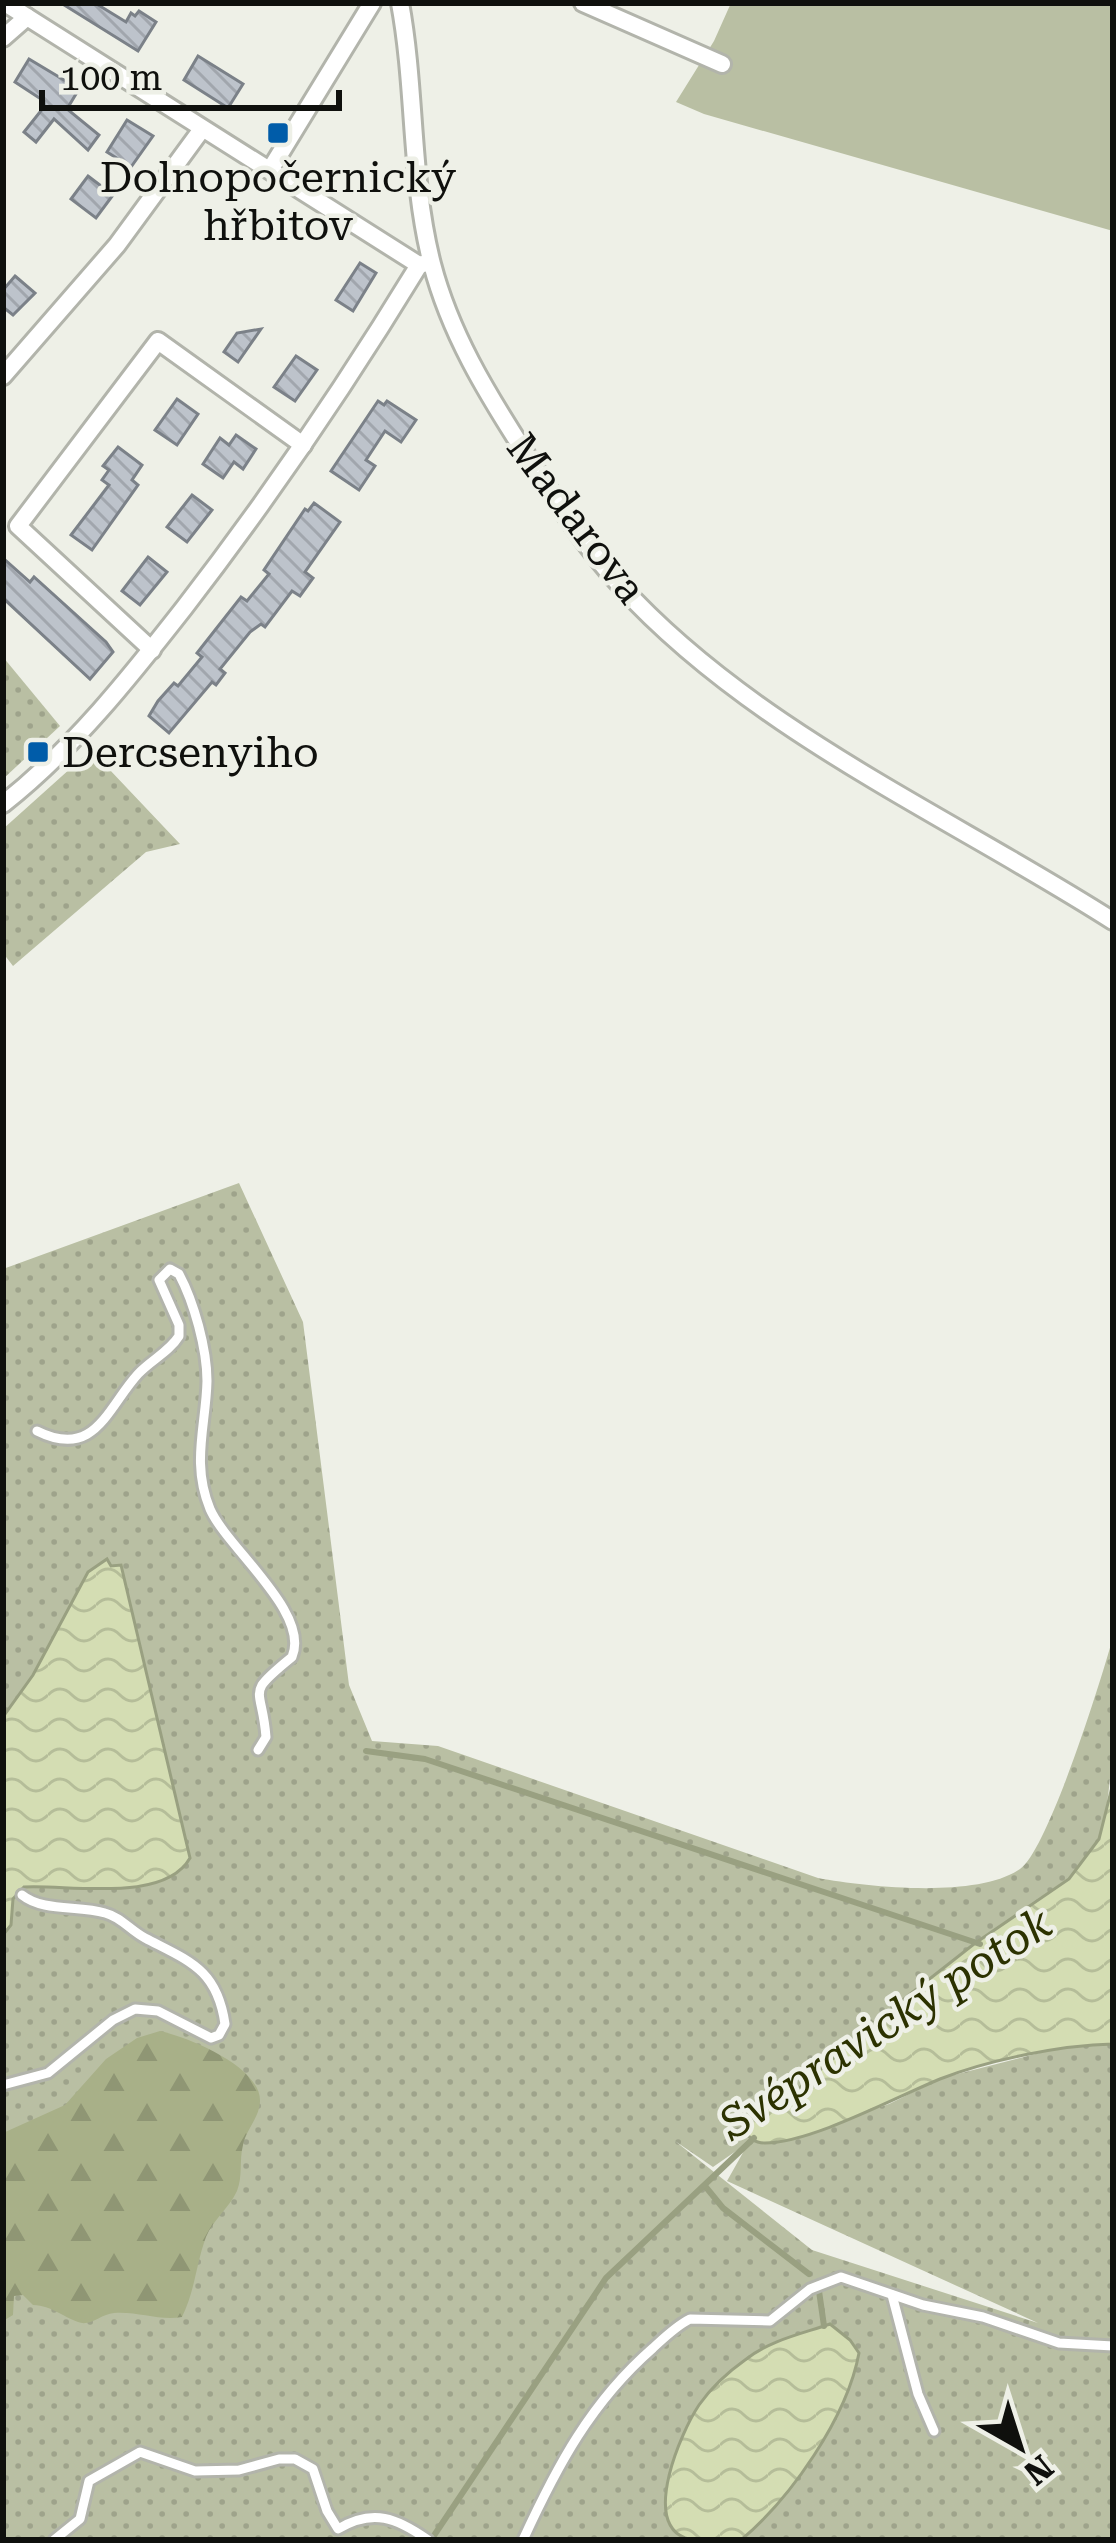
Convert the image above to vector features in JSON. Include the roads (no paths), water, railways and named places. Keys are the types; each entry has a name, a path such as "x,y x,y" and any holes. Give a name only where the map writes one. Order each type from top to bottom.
{"street":[{"path":"3,803 60,753 152,650 303,445 425,263 4,3"},
{"path":"270,170 372,3"},
{"name":"Madarova","path":"400,3 425,263 495,405 592,552 685,648 767,709 1113,921"},
{"path":"583,3 722,64"},
{"path":"3,38 27,17"},
{"path":"3,376 117,245 202,129"},
{"path":"152,650 18,526 158,341 303,445"}],"lane":[{"path":"37,1431 64,1438 91,1433 104,1424 136,1377 179,1336 179,1324 159,1280 170,1269 179,1274 206,1372 199,1437 208,1502 272,1593 295,1639 292,1658 258,1689 266,1731 259,1750"},
{"path":"3,2085 48,2073 113,2020 135,2009 158,2011 211,2038 220,2036 224,2024 211,1983 187,1958 113,1916 73,1906 33,1904 22,1895"},
{"path":"524,2540 555,2471 587,2418 637,2362 682,2323 701,2318 770,2321 809,2289 841,2277 1059,2343 1113,2346"},
{"path":"892,2295 918,2394 934,2431"},
{"path":"54,2540 80,2519 89,2481 140,2452 195,2471 239,2470 279,2459 305,2462 314,2469 327,2511 338,2528"},
{"path":"330,2540 338,2528 355,2518 375,2515 428,2540"}],"water":[{"path":"107,1559 111,1566 121,1565 190,1858 159,1882 137,1887 24,1887 13,1899 11,1925 3,1935 3,1717 33,1675 88,1572"},
{"path":"1113,1783 1113,2044 1048,2051 980,2066 806,2136 761,2143 747,2135 742,2129 750,2119 796,2091 974,1944 1069,1879 1099,1839"},
{"path":"830,2324 859,2353 842,2404 814,2456 778,2503 741,2540 685,2538 673,2529 666,2496 675,2454 699,2405 755,2353"}],"waterway":[{"path":"366,1751 425,1759 980,1944"},
{"name":"Svépravický potok","path":"431,2540 606,2278 754,2138"},
{"path":"705,2186 723,2208 809,2274"},
{"path":"819,2291 824,2326"}],"place":[{"name":"Dolnopočernický hřbitov","path":"278,133"},
{"name":"Dercsenyiho","path":"38,752"}]}
